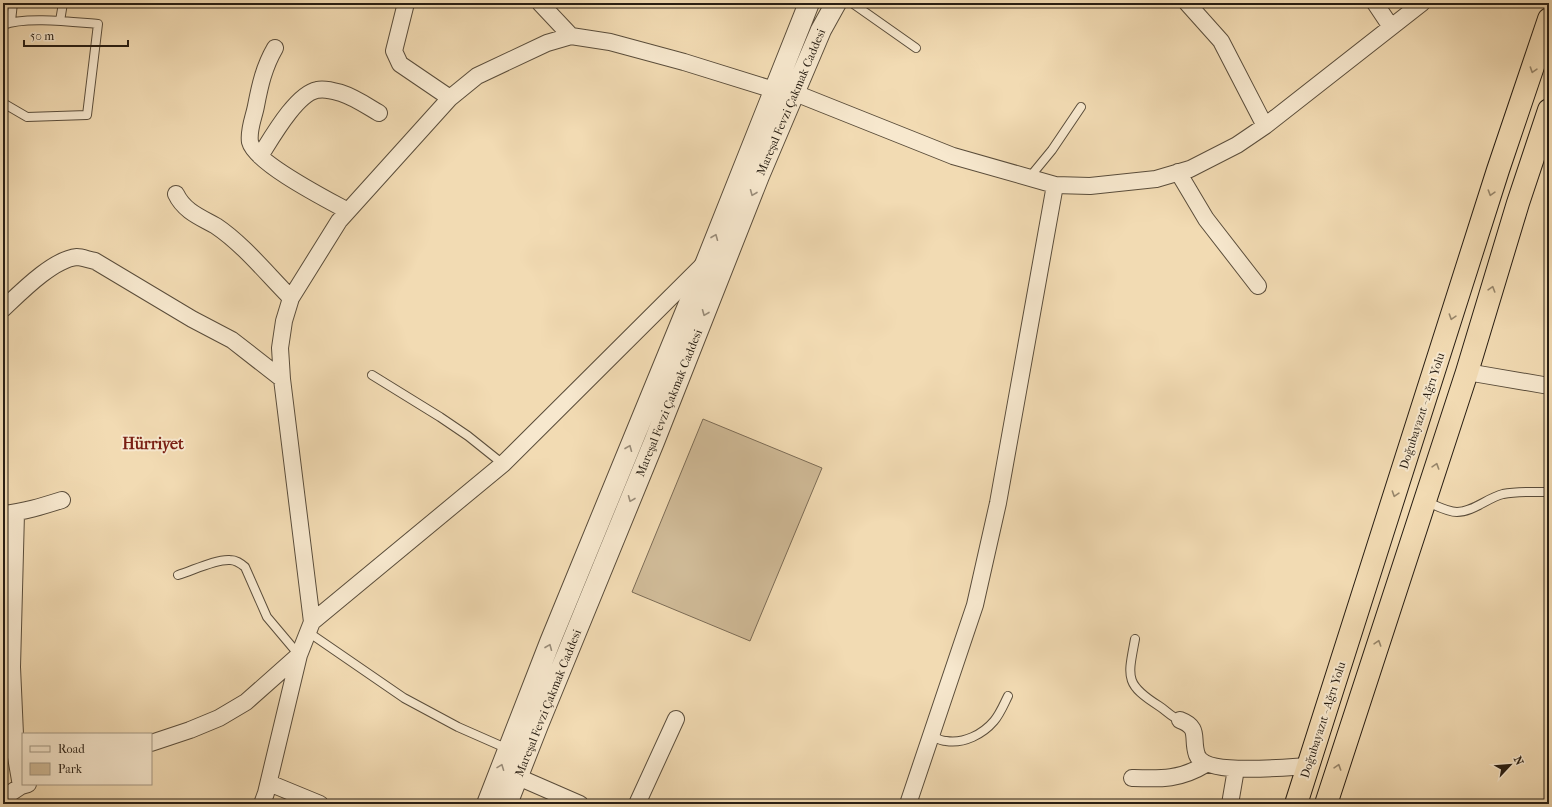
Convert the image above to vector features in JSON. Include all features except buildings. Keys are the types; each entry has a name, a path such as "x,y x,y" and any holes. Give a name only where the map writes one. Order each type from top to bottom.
{"highway":[{"name":"Doğubayazıt - Ağrı Yolu","path":"1296,804 1498,170 1549,19"},
{"path":"1326,804 1467,372 1515,211 1549,110"}],"street":[{"path":"406,3 394,52 396,58 400,64 450,98"},
{"path":"540,3 571,36"},
{"name":"Mareşal Fevzi Çakmak Caddesi","path":"487,804 809,3"},
{"name":"Mareşal Fevzi Çakmak Caddesi","path":"507,804 657,435 759,176 821,30 836,3"},
{"path":"1188,3 1221,41 1265,126"},
{"path":"1375,3 1391,27"},
{"path":"262,804 269,783 299,655 310,627 282,379 280,348 284,321 290,298 339,221 450,98 477,76 547,43 571,36 610,42 684,62 774,90 795,93 953,156 1055,185 1090,186 1156,179 1190,169 1237,145 1265,126 1422,3"},
{"path":"275,48 263,74 250,128 250,141 253,149 260,156 297,182 348,211"},
{"path":"260,156 289,113 299,102 313,91 329,90 343,93 379,113"},
{"path":"1178,172 1206,219 1258,286"},
{"path":"908,804 975,606 998,503 1055,185"},
{"path":"176,194 180,203 185,208 218,228 239,245 290,298"},
{"path":"4,307 31,283 64,260 78,257 95,261 186,316 232,340 282,379"},
{"path":"310,627 503,464 706,262"},
{"path":"1467,372 1549,386"},
{"path":"22,776 16,757 12,666 9,513 62,500"},
{"path":"152,743 190,730 219,718 246,702 299,655"},
{"path":"637,804 676,719"},
{"path":"1180,720 1192,726 1197,755 1200,761 1206,764 1236,769 1307,766"},
{"path":"1132,778 1163,779 1184,774 1206,764"},
{"path":"1230,804 1236,769"},
{"path":"518,777 580,804"},
{"path":"269,783 320,804"},
{"path":"3,798 25,785"}],"lane":[{"path":"11,22 14,3"},
{"path":"60,21 63,3"},
{"path":"852,3 916,48"},
{"path":"3,24 11,22 60,21 98,24 87,115 27,116 3,103"},
{"path":"1029,178 1052,150 1081,107"},
{"path":"372,375 468,436 503,464"},
{"path":"1425,501 1457,512 1465,511 1502,495 1517,492 1549,492"},
{"path":"178,576 218,562 230,560 238,562 245,567 267,617 299,655"},
{"path":"310,627 404,698 458,727 508,749"},
{"path":"1135,639 1130,670 1131,680 1135,688 1172,717 1180,720"},
{"path":"932,736 945,741 954,742 966,740 981,733 994,721 1008,696"}],"green space":[{"path":"703,419 822,468 750,641 632,592"}],"district":[{"name":"Hürriyet","path":"153,443"}]}
